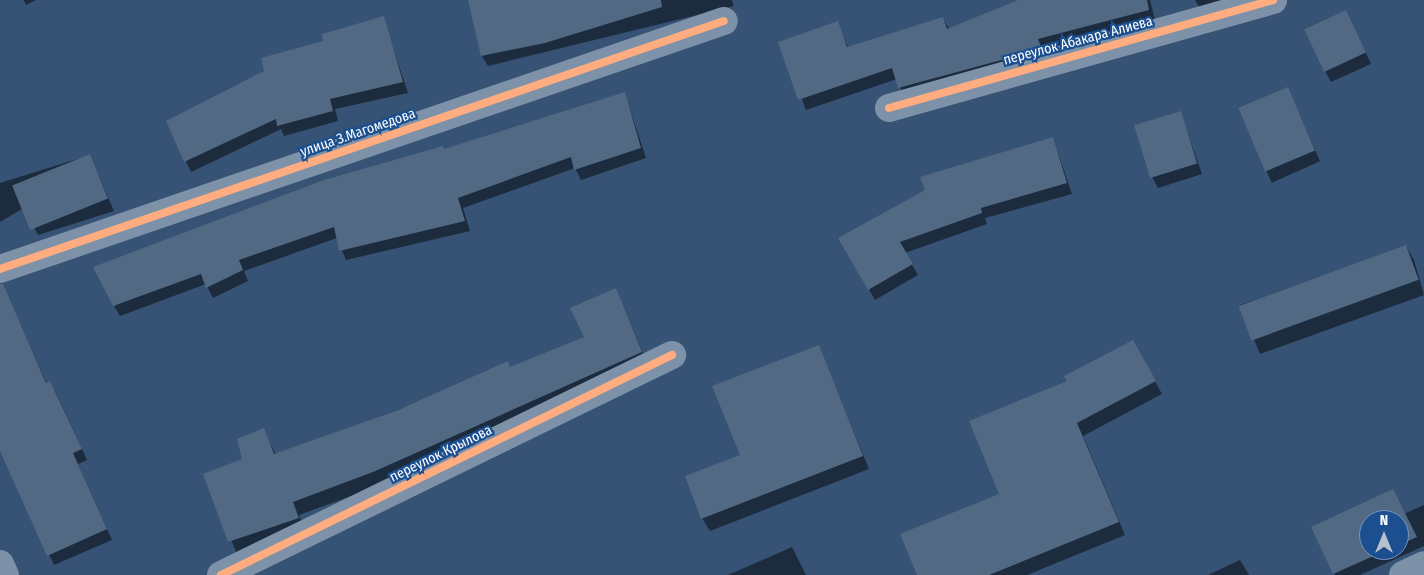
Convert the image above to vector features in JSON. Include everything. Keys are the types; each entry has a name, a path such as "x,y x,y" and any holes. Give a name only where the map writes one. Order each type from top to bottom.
{"street":[{"name":"переулок Абакара Алиева","path":"889,108 1273,0"},
{"name":"улица З.Магомедова","path":"0,269 724,21"},
{"name":"переулок Крылова","path":"221,575 672,355"},
{"path":"0,564 5,575"}],"building":[{"path":"468,0 661,0 662,7 545,43 481,56"},
{"path":"1018,0 1147,0 1149,10 1038,39 1042,49 898,88 892,68 798,100 778,42 838,21 847,47 943,17 947,29"},
{"path":"1346,10 1366,53 1324,72 1304,29"},
{"path":"384,16 403,82 330,99 333,111 277,126 276,119 184,162 166,121 264,71 261,58 323,41 322,34"},
{"path":"1288,87 1315,151 1265,172 1238,108"},
{"path":"625,92 641,148 574,170 571,157 458,198 465,221 339,251 334,227 239,260 243,270 206,288 201,274 113,306 93,267 324,180 443,146 444,149"},
{"path":"1181,111 1197,164 1150,178 1134,125"},
{"path":"1053,137 1067,183 981,208 982,213 900,242 913,264 868,290 838,238 925,190 920,177"},
{"path":"90,154 108,199 30,230 12,185"},
{"path":"1406,245 1419,280 1251,341 1239,306"},
{"path":"0,284 3,284 46,383 50,381 82,449 73,453 107,529 47,556 0,451"},
{"path":"616,288 642,352 373,472 293,502 299,518 228,542 203,474 242,459 237,439 264,428 274,454 398,410 508,361 510,367 584,337 570,308"},
{"path":"1133,340 1156,381 1077,423 1119,522 989,575 917,575 900,534 999,494 969,421 1067,381 1064,376"},
{"path":"819,345 863,456 701,519 685,476 740,455 712,386"},
{"path":"1393,489 1404,510 1359,510 1359,560 1364,560 1333,574 1311,527"},
{"path":"1409,521 1417,537 1409,541"}],"cycle path":[{"path":"889,108 1273,0"},
{"path":"0,269 724,21"},
{"path":"221,575 672,355"}]}
